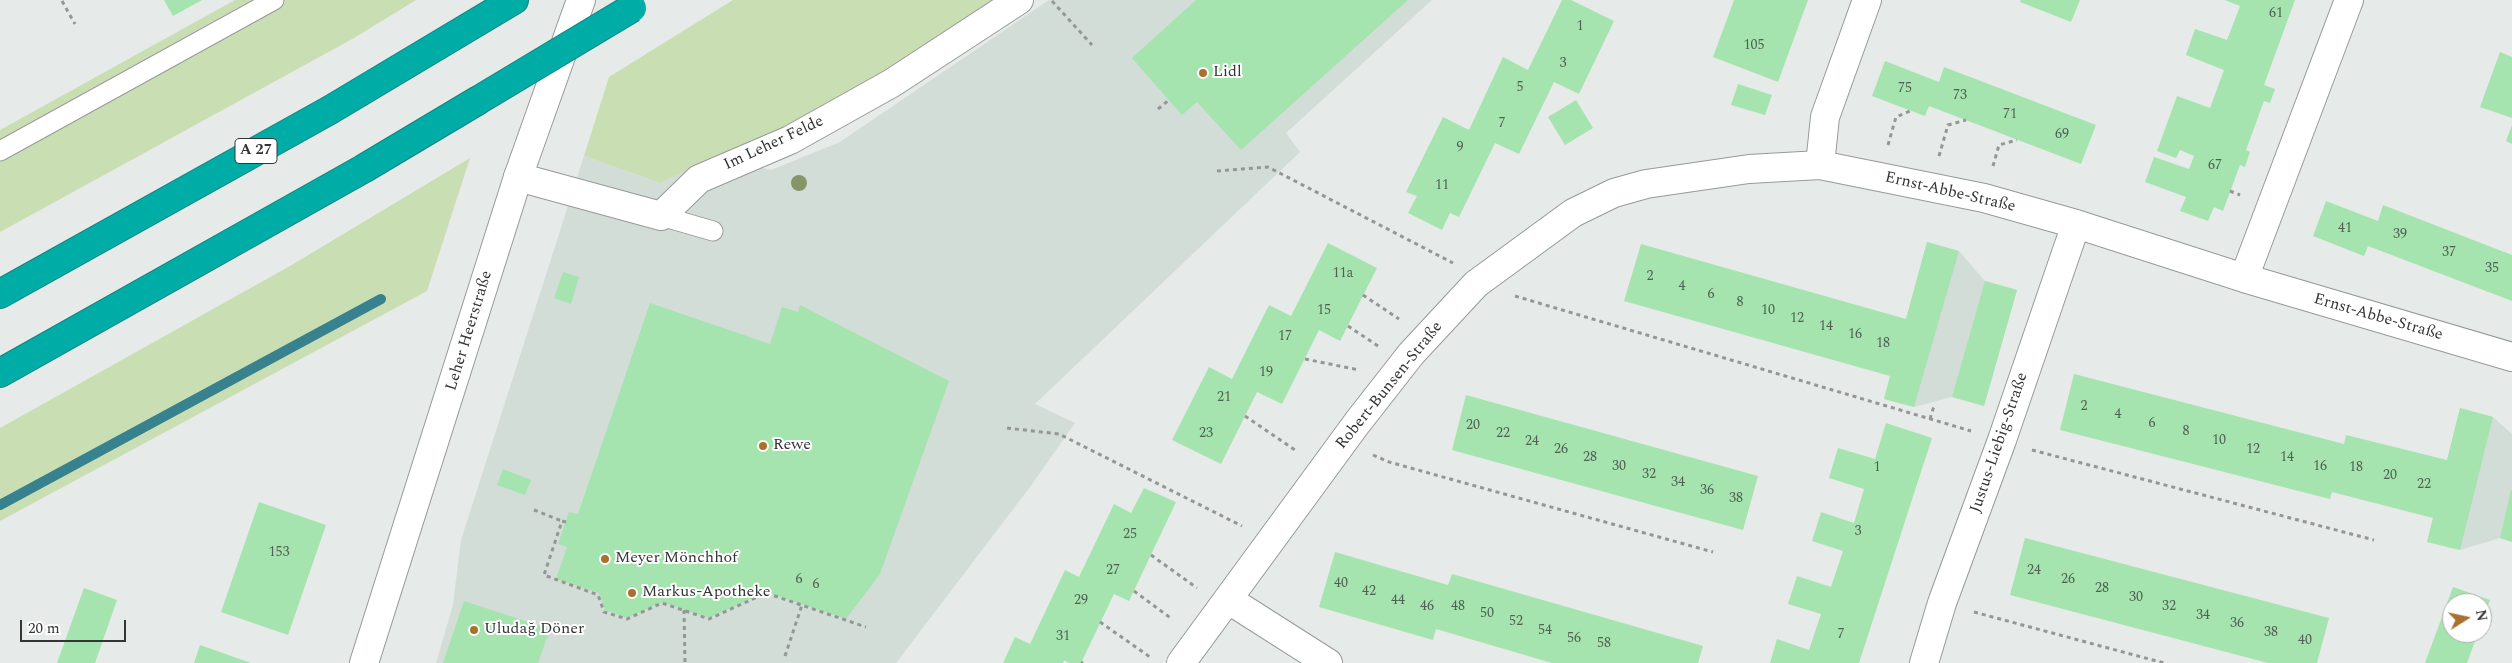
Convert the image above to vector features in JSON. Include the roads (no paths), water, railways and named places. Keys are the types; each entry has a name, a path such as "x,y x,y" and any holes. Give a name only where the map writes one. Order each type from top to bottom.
{"highway":[{"name":"A 27","path":"0,294 330,110 511,1"},
{"path":"0,373 363,169 638,4"}],"street":[{"name":"Leher Heerstraße","path":"364,663 518,177 580,0"},
{"name":"Im Leher Felde","path":"661,216 699,179 790,140 892,83 1019,0"},
{"path":"1820,165 1825,117 1867,0"},
{"path":"2244,278 2349,0"},
{"name":"Ernst-Abbe-Straße","path":"1820,165 1984,198 2076,224 2244,278 2512,357"},
{"name":"Robert-Bunsen-Straße","path":"1181,663 1270,540 1390,381 1427,336 1479,281 1574,213 1614,193 1646,184 1696,175 1780,166 1820,165"},
{"path":"518,177 661,216"},
{"name":"Justus-Liebig-Straße","path":"1924,663 1942,603 2002,440 2076,224"},
{"path":"1226,603 1328,663"}],"lane":[{"path":"0,151 274,0"},
{"path":"661,216 713,232"}],"waterway":[{"path":"0,505 381,299"}],"place":[{"name":"Lidl","path":"1203,73"},
{"name":"Rewe","path":"763,446"},
{"name":"Meyer Mönchhof","path":"605,559"},
{"name":"Markus-Apotheke","path":"632,593"},
{"name":"Uludağ Döner","path":"474,630"}]}
